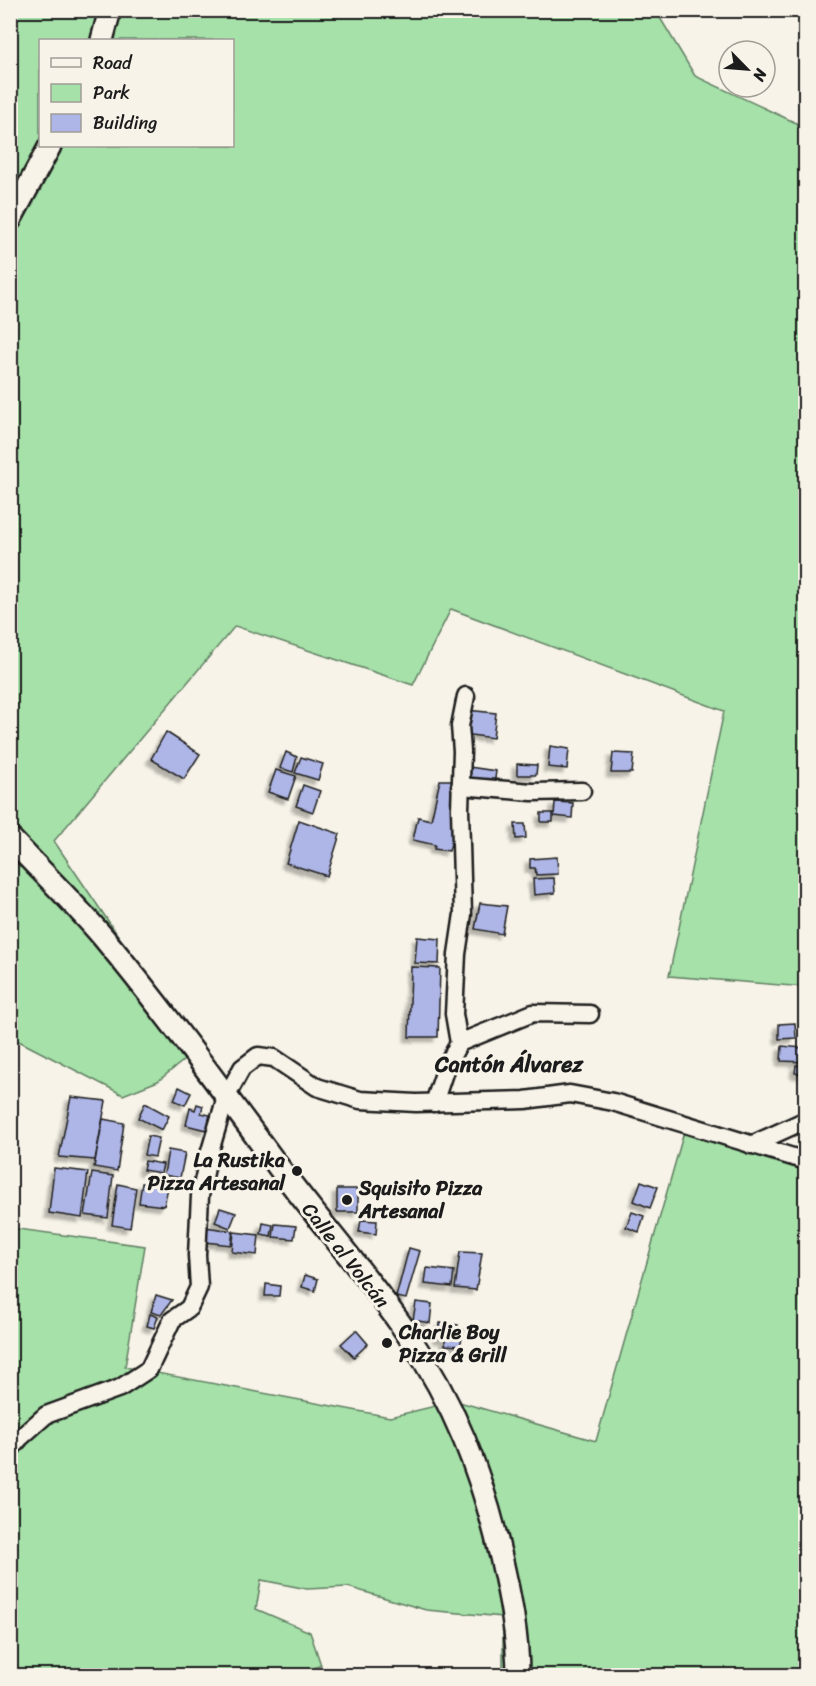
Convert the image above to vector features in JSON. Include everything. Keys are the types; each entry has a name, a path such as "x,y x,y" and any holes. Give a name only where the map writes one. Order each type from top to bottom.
{"street":[{"path":"102,39 110,10"},
{"path":"10,220 49,147"},
{"path":"459,1043 454,1014 457,954 463,914 460,847 460,726 466,696"},
{"path":"460,786 532,792 582,791"},
{"name":"Calle al Volcán","path":"10,838 101,935 166,1015 303,1200 375,1289 405,1331 441,1389 464,1436 486,1496 507,1583 517,1649 518,1676"},
{"path":"434,1103 446,1066 459,1043 533,1013 590,1014"},
{"path":"10,1450 46,1415 120,1388 148,1368 172,1320 189,1308 199,1287 197,1255 200,1196 208,1158 226,1097 242,1068 258,1056 282,1062 317,1086 360,1101 434,1103 584,1096 623,1105 806,1161"},
{"path":"751,1145 806,1120"}],"green space":[{"path":"10,11 656,11 695,76 717,86 717,99 745,99 805,127 805,987 669,976 724,711 451,609 413,685 235,626 54,841 119,937 203,1045 158,1081 123,1095 13,1038 11,1051"},
{"path":"686,1125 805,1155 805,1675 503,1675 503,1617 426,1610 348,1587 307,1589 261,1580 256,1609 310,1632 321,1665 298,1676 11,1676 11,1228 145,1246 125,1367 390,1417 456,1401 596,1441"}],"building":[{"path":"466,710 496,713 493,738 463,734"},
{"path":"166,732 200,754 184,779 151,759"},
{"path":"550,746 569,749 567,769 548,767"},
{"path":"286,752 297,757 293,772 280,768"},
{"path":"613,753 634,754 632,773 611,773"},
{"path":"301,757 323,764 318,780 295,773"},
{"path":"517,764 537,765 536,775 517,775"},
{"path":"469,767 496,771 494,786 467,782"},
{"path":"276,770 296,776 288,799 268,792"},
{"path":"440,780 452,780 454,832 449,851 434,849 435,845 413,840 418,817 431,820"},
{"path":"303,785 320,791 313,812 296,806"},
{"path":"555,802 573,803 572,818 554,816"},
{"path":"541,813 553,813 553,822 541,822"},
{"path":"299,820 340,834 327,876 286,863"},
{"path":"515,824 525,824 526,838 516,839"},
{"path":"557,857 558,874 536,875 535,868 530,868 530,859"},
{"path":"554,878 555,893 534,895 533,879"},
{"path":"480,903 507,906 502,934 475,929"},
{"path":"417,937 440,939 439,964 415,963"},
{"path":"411,967 440,968 438,1037 409,1037"},
{"path":"795,1023 796,1038 779,1039 779,1024"},
{"path":"806,1045 806,1062 781,1061 782,1046 803,1048"},
{"path":"796,1065 806,1067 806,1075 795,1073"},
{"path":"179,1087 191,1093 185,1105 174,1100"},
{"path":"71,1097 106,1101 95,1160 59,1157"},
{"path":"145,1103 169,1116 162,1130 138,1118"},
{"path":"197,1104 203,1106 201,1113 210,1115 206,1130 186,1125 190,1108 195,1110"},
{"path":"103,1119 124,1123 117,1171 94,1167"},
{"path":"148,1136 159,1138 155,1157 144,1155"},
{"path":"168,1150 185,1153 180,1178 164,1175"},
{"path":"145,1161 163,1164 161,1173 143,1170"},
{"path":"54,1168 88,1172 82,1218 49,1213"},
{"path":"92,1173 113,1176 108,1218 85,1215"},
{"path":"641,1181 658,1187 650,1208 634,1201"},
{"path":"142,1183 168,1187 164,1206 139,1203"},
{"path":"118,1184 136,1188 130,1228 112,1225"},
{"name":"Squisito Pizza Artesanal","path":"337,1189 358,1189 358,1212 337,1212"},
{"path":"220,1208 236,1213 230,1228 215,1222"},
{"path":"632,1212 644,1216 639,1232 626,1227"},
{"path":"361,1220 377,1221 376,1234 359,1232"},
{"path":"263,1223 273,1225 271,1236 261,1234"},
{"path":"275,1224 296,1226 294,1239 273,1237"},
{"path":"205,1227 233,1231 231,1245 205,1242"},
{"path":"234,1232 259,1235 257,1255 232,1252"},
{"path":"409,1248 420,1251 406,1299 396,1297"},
{"path":"460,1252 482,1253 476,1290 455,1288"},
{"path":"427,1268 454,1271 452,1287 425,1284"},
{"path":"305,1275 318,1279 315,1291 302,1287"},
{"path":"266,1284 280,1286 279,1296 265,1296"},
{"path":"156,1295 172,1300 161,1315 151,1312"},
{"path":"416,1302 432,1304 430,1323 413,1320"},
{"path":"150,1314 158,1317 154,1328 147,1326"},
{"path":"440,1323 458,1325 458,1330 464,1330 460,1346 445,1345 445,1339 437,1338"},
{"path":"356,1330 368,1344 354,1357 341,1344"}],"place":[{"name":"La Rustika Pizza Artesanal","path":"297,1171"},
{"name":"Squisito Pizza Artesanal","path":"347,1200"},
{"name":"Charlie Boy Pizza & Grill","path":"387,1343"}],"district":[{"name":"Cantón Álvarez","path":"509,1064"}]}
